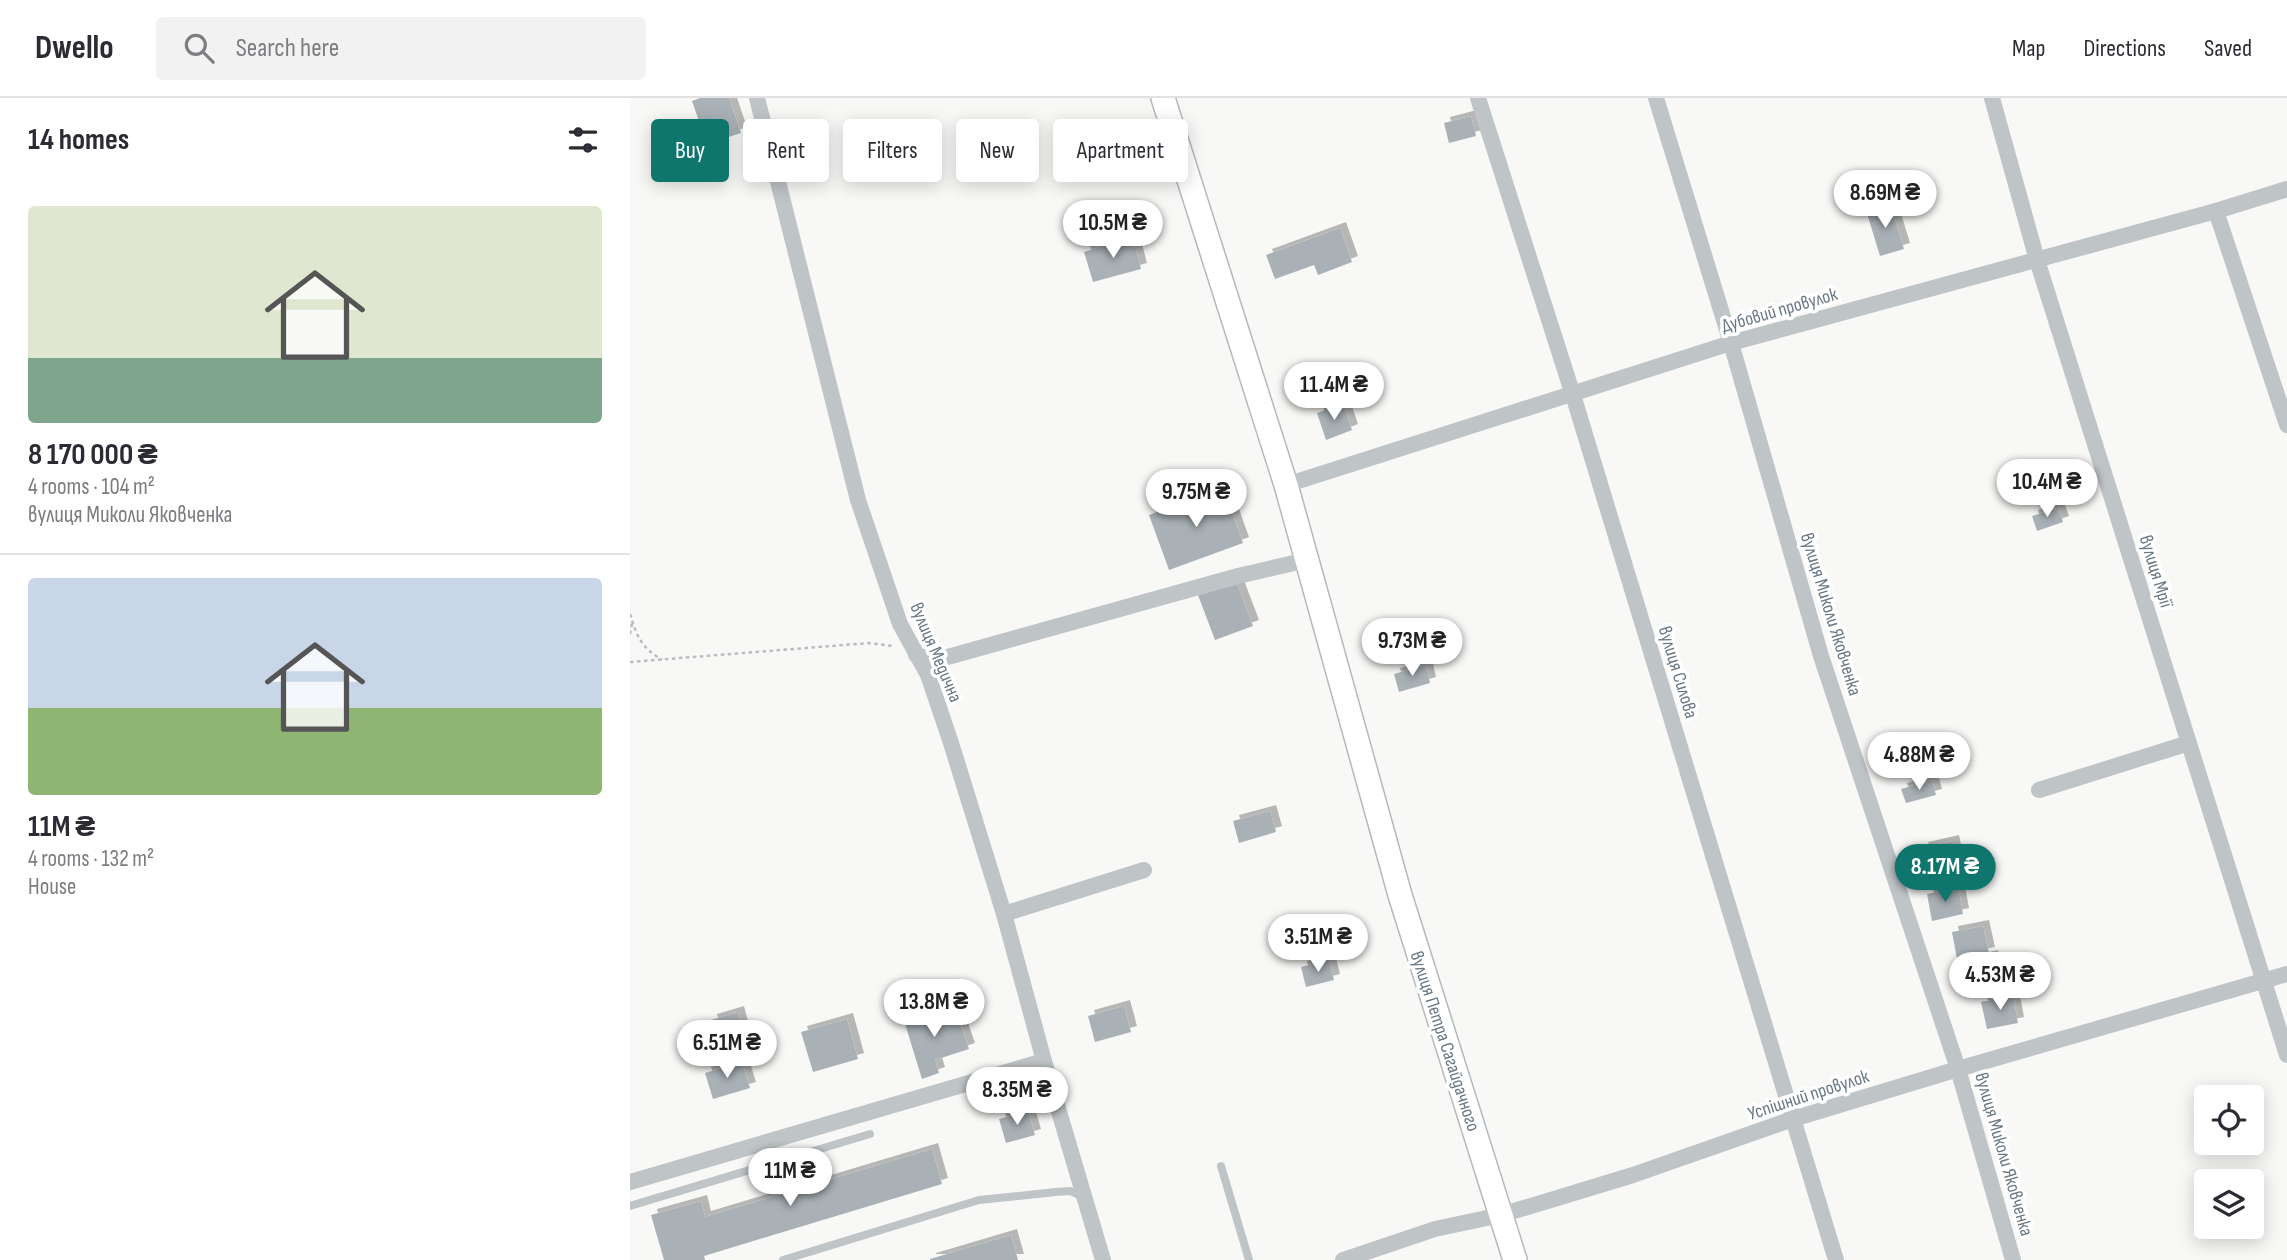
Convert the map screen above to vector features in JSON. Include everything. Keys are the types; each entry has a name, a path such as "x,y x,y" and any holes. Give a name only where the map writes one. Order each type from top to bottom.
{"street":[{"name":"вулиця Медична","path":"757,98 858,500 900,624 928,675 947,731 1004,914 1103,1260"},
{"name":"вулиця Петра Сагайдачного","path":"1163,98 1286,485 1400,895 1515,1260"},
{"name":"вулиця Силова","path":"1478,98 1573,395 1836,1260"},
{"name":"вулиця Миколи Яковченка","path":"1656,98 1731,343 1821,656 1958,1069 2013,1260"},
{"name":"вулиця Мрії","path":"1992,98 2037,260 2287,1055"},
{"name":"Дубовий провулок","path":"1286,485 1731,343 2216,211 2287,189"},
{"path":"2216,211 2287,425"},
{"path":"916,655 932,660 944,658 1238,576 1307,560"},
{"path":"2039,790 2189,743"},
{"path":"1004,914 1144,870"},
{"name":"Успішний провулок","path":"1343,1260 1435,1229 1501,1215 1633,1175 1793,1119 1958,1069 2287,974"},
{"path":"630,1182 1044,1061"}],"lane":[{"path":"630,1206 870,1134"},
{"path":"1221,1166 1249,1260"},
{"path":"783,1260 979,1200 1070,1191 1084,1197"}],"path":[{"path":"630,614 647,651 662,660"},
{"path":"630,634 632,622"},
{"path":"630,662 869,643 891,646 916,655"}],"building":[{"path":"700,98 729,98 741,133 729,137 729,119 698,119 692,101"},
{"path":"1471,116 1476,136 1449,143 1444,123"},
{"path":"1890,203 1904,249 1880,256 1866,210"},
{"path":"1340,228 1352,262 1318,275 1314,265 1275,279 1266,255"},
{"path":"1133,238 1141,269 1093,282 1084,252"},
{"path":"1343,404 1352,430 1326,440 1317,413"},
{"path":"1223,487 1243,543 1169,570 1149,515"},
{"path":"2058,508 2063,522 2037,531 2032,516"},
{"path":"1236,581 1253,626 1215,640 1198,595"},
{"path":"1426,665 1430,683 1399,692 1394,674"},
{"path":"1932,780 1936,795 1906,803 1901,789"},
{"path":"1270,811 1276,832 1239,843 1233,821"},
{"path":"1953,841 1959,869 1928,875 1922,848"},
{"path":"1958,887 1963,914 1932,921 1927,894"},
{"path":"1983,926 1989,953 1957,959 1952,932"},
{"path":"1992,956 1997,983 1966,990 1961,963"},
{"path":"1329,960 1334,980 1306,987 1301,967"},
{"path":"2013,996 2018,1023 1987,1029 1981,1002"},
{"path":"1124,1006 1131,1032 1095,1042 1088,1016"},
{"path":"925,1007 931,1028 943,1025 940,1017 956,1011 969,1049 935,1060 939,1073 922,1079 902,1014"},
{"path":"738,1012 742,1027 715,1035 711,1020"},
{"path":"847,1019 858,1059 813,1072 801,1032"},
{"path":"742,1062 750,1088 713,1099 705,1073"},
{"path":"1028,1111 1035,1135 1006,1143 999,1119"},
{"path":"932,1149 942,1184 704,1256 705,1260 664,1260 651,1215 701,1201 705,1217"},
{"path":"1011,1235 1018,1260 930,1260 930,1259"}]}
